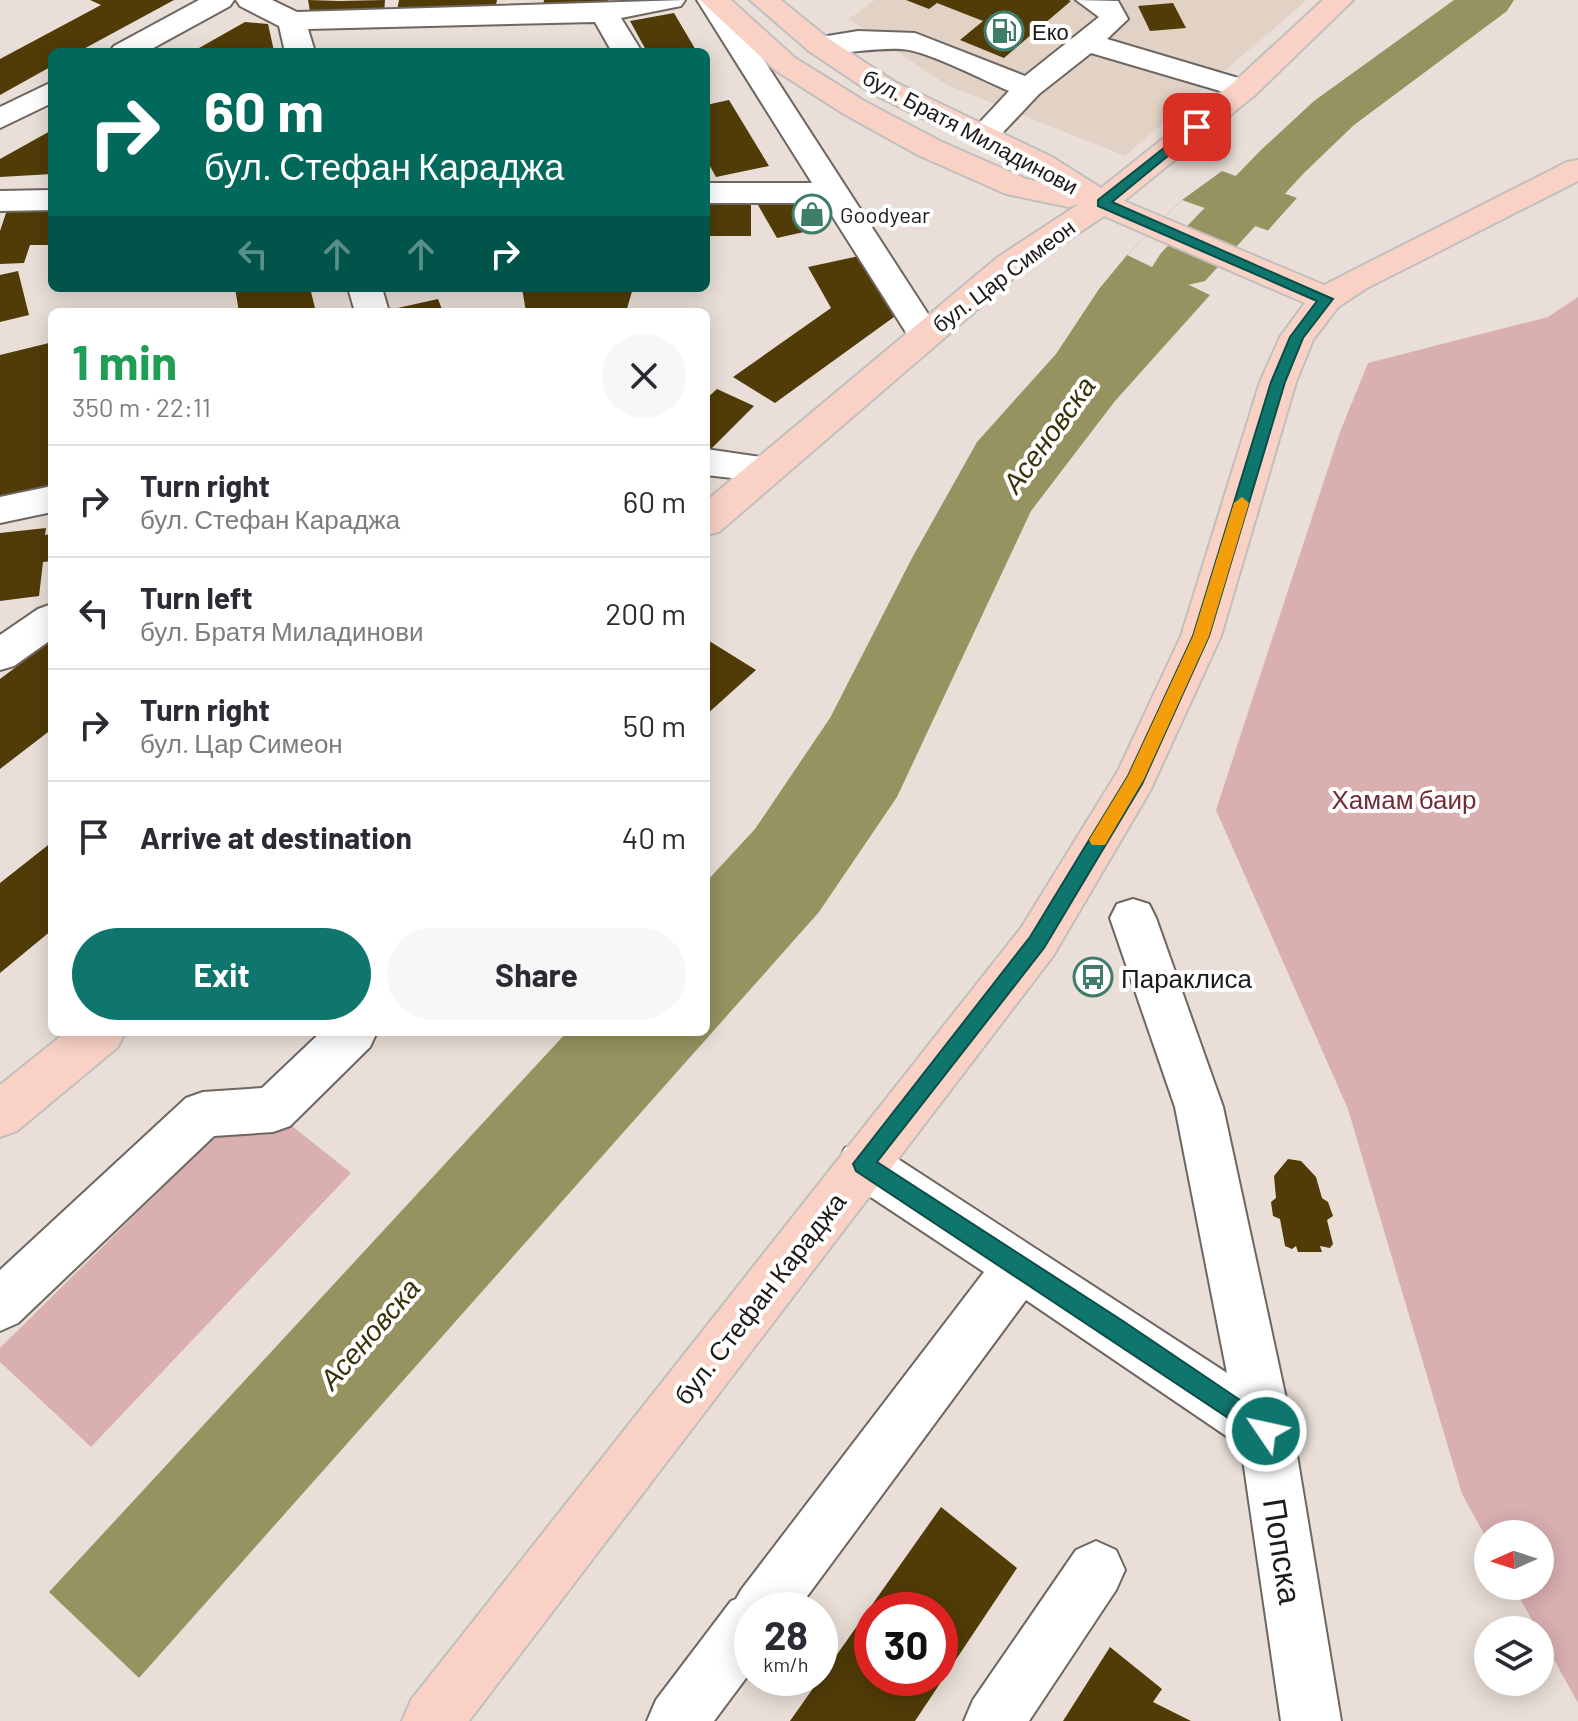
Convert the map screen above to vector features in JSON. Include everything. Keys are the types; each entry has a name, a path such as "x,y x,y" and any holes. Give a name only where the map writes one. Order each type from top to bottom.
{"main road":[{"name":"бул. Братя Миладинови","path":"712,0 785,64 855,108 929,148 1017,187 1102,203"},
{"name":"бул. Братя Миладинови","path":"764,0 819,45 884,88 1041,164 1102,203 1326,299"},
{"name":"бул. Цар Симеон","path":"710,519 1010,264 1102,203 1244,89 1339,0"},
{"name":"бул. Стефан Караджа","path":"432,1721 1037,942 1135,779 1201,636 1278,382 1297,337 1326,299 1449,231 1578,169"},
{"path":"0,1115 96,1036"}],"street":[{"path":"131,48 220,0"},
{"path":"250,0 292,21 604,13 671,0"},
{"name":"бул. Братя Миладинови","path":"712,0 924,334"},
{"path":"982,136 1028,88 1114,19 1108,7 1090,0"},
{"path":"604,13 625,48"},
{"path":"292,21 299,48"},
{"path":"819,45 858,40 915,42 1028,88"},
{"path":"1086,42 1244,89"},
{"path":"0,119 48,93"},
{"path":"710,193 834,193"},
{"path":"0,201 48,200"},
{"path":"710,462 767,469"},
{"path":"0,510 48,500"},
{"path":"0,655 48,622"},
{"name":"Попска","path":"1133,918 1199,1107 1266,1431 1311,1721"},
{"path":"0,1305 203,1114 273,1110 349,1036"},
{"path":"863,1164 1266,1431"},
{"path":"775,1592 1020,1267"},
{"path":"994,1721 1096,1570"},
{"path":"677,1721 734,1646"}],"shaded area":[{"path":"875,0 1307,0 1125,156 947,85 849,19"}],"green space":[{"name":"Хамам баир","path":"1578,297 1578,1703 1554,1660 1554,1616 1530,1616 1521,1600 1554,1600 1554,1520 1476,1520 1462,1494 1348,1109 1216,810 1340,432 1368,363 1548,317"},
{"path":"292,1126 351,1173 91,1447 0,1362 0,1348 218,1133"}],"water":[{"path":"1222,171 1297,198 1115,401 1031,511 897,797 819,912 710,1035 710,878 755,829 830,718 912,558 977,442 1056,354 1099,289 1127,255 1182,200"},
{"path":"563,1036 709,1036 139,1678 49,1592"}],"pier":[{"path":"1182,200 1272,232 1214,297 1127,255"}],"building":[{"path":"90,0 174,0 85,48 48,48 48,68 0,95 0,59 101,5"},
{"path":"308,0 385,0 384,13 311,17"},
{"path":"399,0 497,0 495,9 397,10"},
{"path":"544,0 608,0 606,11 542,10"},
{"name":"Еко","path":"906,0 1071,1 1004,58 960,40 983,21 937,3 929,9"},
{"path":"1173,3 1186,28 1150,31 1138,6"},
{"path":"674,13 695,48 645,48 630,21"},
{"path":"245,22 268,24 273,48 199,48"},
{"path":"729,100 769,166 716,177 710,166 710,104"},
{"path":"48,132 48,174 0,177 0,159"},
{"path":"800,196 822,228 777,238 754,198"},
{"path":"751,203 751,236 710,236 710,204"},
{"path":"48,209 48,245 30,245 24,263 0,264 0,231 7,210"},
{"path":"859,256 894,317 775,403 733,377 831,308 808,267"},
{"path":"18,271 29,315 0,322 0,275"},
{"path":"236,292 311,292 315,308 238,308"},
{"path":"523,292 632,292 627,308 525,308"},
{"path":"438,299 441,308 398,308"},
{"path":"48,343 48,494 0,500 0,355"},
{"path":"717,389 754,406 710,450 710,395"},
{"path":"46,528 48,561 43,562 39,596 0,601 0,533"},
{"path":"710,641 756,670 710,711"},
{"path":"48,643 48,732 0,769 0,679"},
{"path":"48,845 48,933 0,973 0,883"},
{"path":"1288,1159 1301,1161 1316,1177 1322,1198 1328,1202 1333,1216 1327,1220 1333,1244 1330,1248 1320,1246 1322,1252 1298,1252 1296,1246 1292,1249 1285,1246 1280,1219 1273,1216 1271,1202 1276,1198 1274,1176"},
{"path":"941,1507 1017,1568 958,1656 958,1592 881,1592"},
{"path":"854,1630 854,1696 932,1696 915,1721 790,1721 808,1696 838,1696 838,1653"},
{"path":"1110,1647 1162,1689 1153,1702 1191,1721 1063,1721"}],"waterway":[{"name":"Асеновска","path":"1183,267 1282,162 1334,113 1488,0"}],"slow traffic":[{"path":"1098,840 1135,779 1201,636 1242,503"}],"place":[{"name":"Еко","path":"1004,31"},
{"name":"Goodyear","path":"812,214"},
{"name":"Параклиса","path":"1093,977"}],"route":[{"path":"1197,127 1102,203 1326,299 1297,337 1278,382 1201,636 1135,779 1037,942 863,1164 1266,1431"}]}
